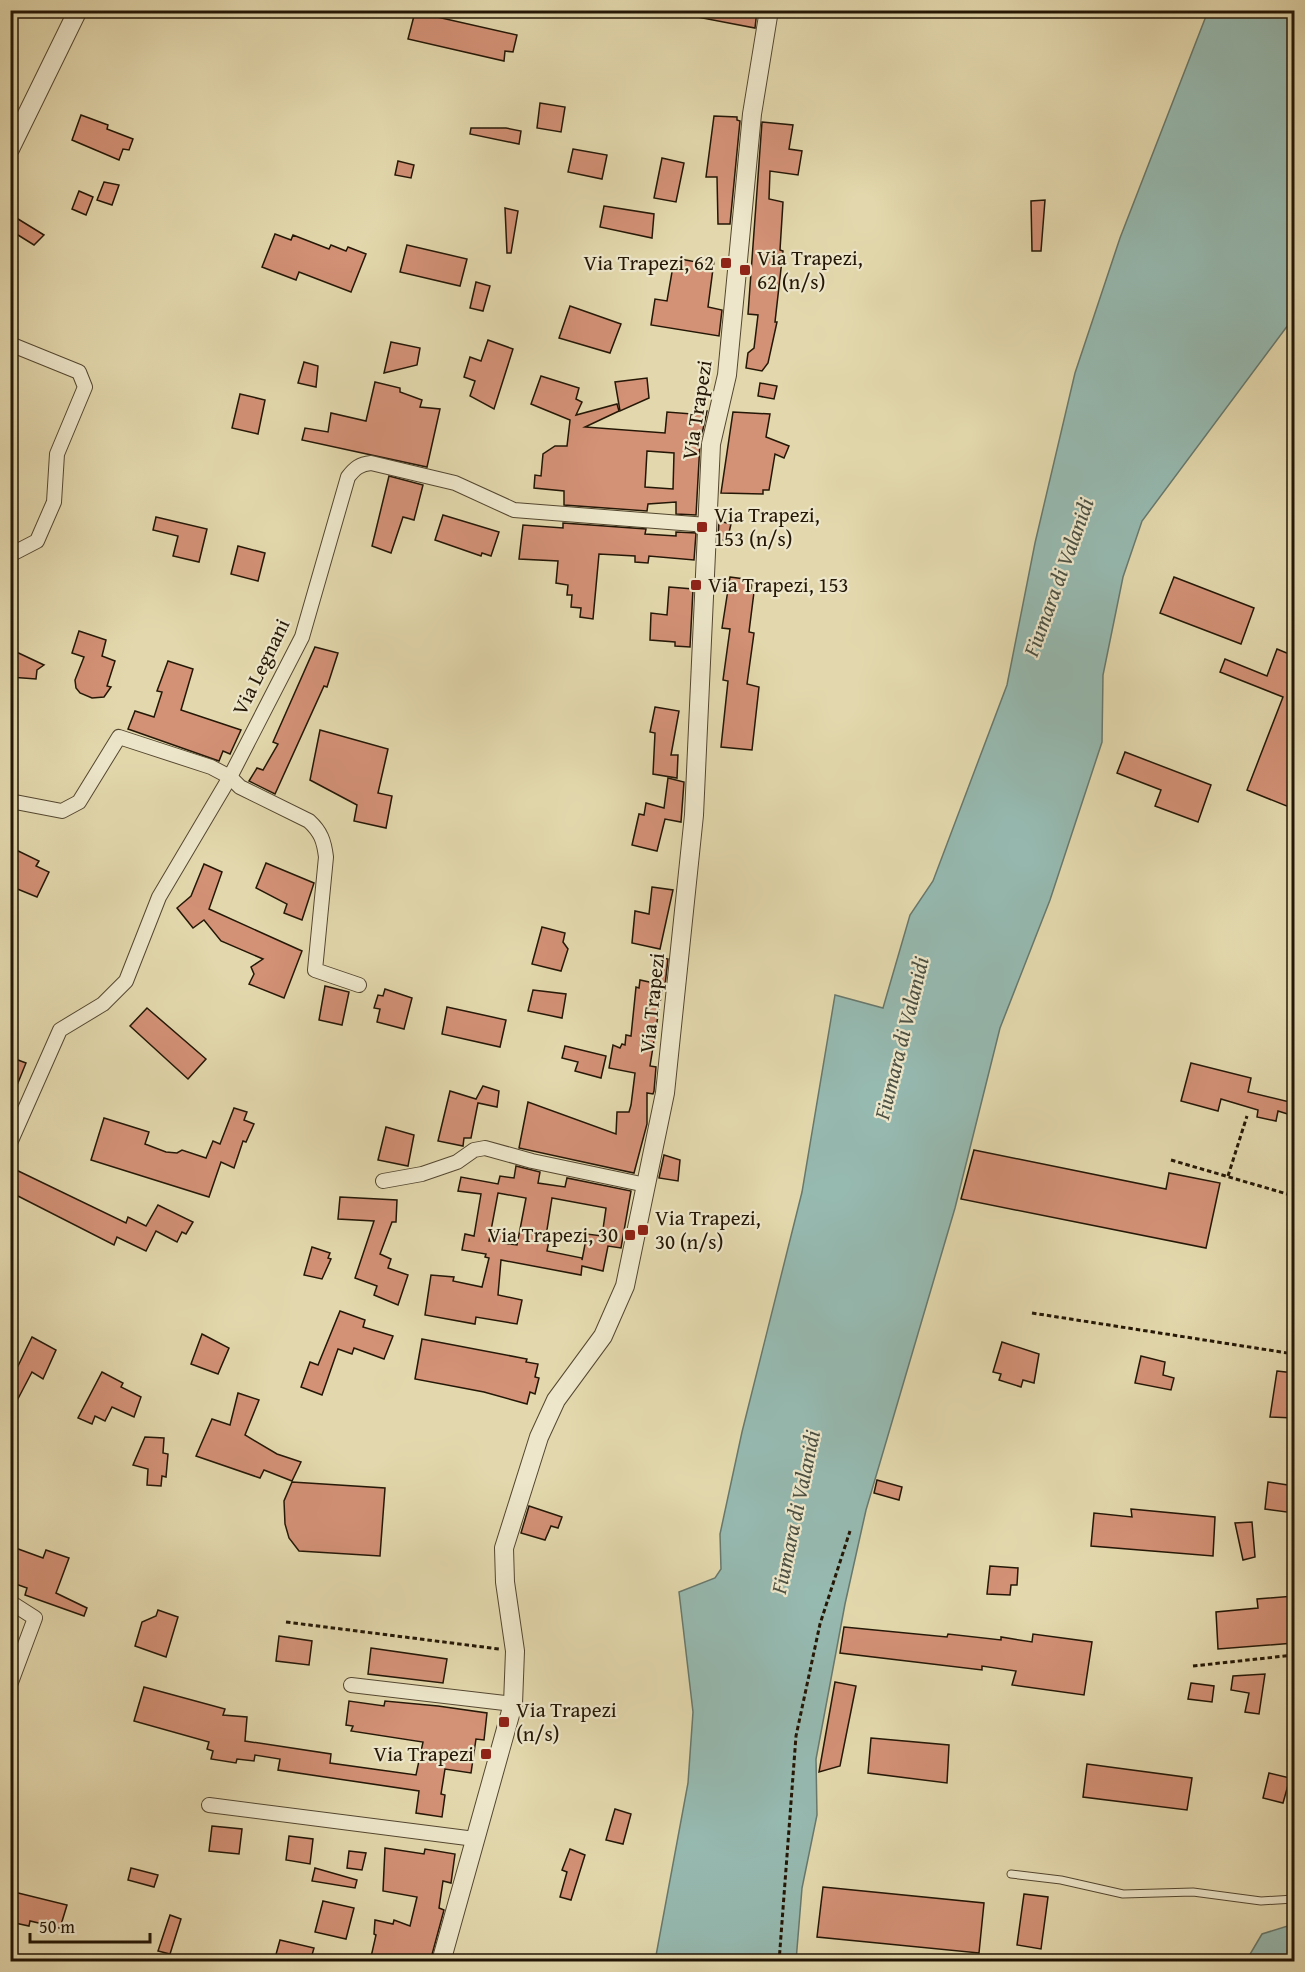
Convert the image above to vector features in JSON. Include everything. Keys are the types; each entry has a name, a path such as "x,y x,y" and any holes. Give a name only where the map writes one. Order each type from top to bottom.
{"street":[{"path":"10,149 78,10"},
{"name":"Via Trapezi","path":"441,1962 513,1704 515,1652 505,1582 504,1548 543,1427 556,1400 603,1336 625,1286 665,1094 694,815 711,444 728,375 752,114 769,10"},
{"path":"10,344 79,372 85,387 57,454 54,502 37,541 10,555"},
{"name":"Via Legnani","path":"10,1143 16,1118 60,1030 103,1004 126,981 159,897 230,777 302,637 348,477 362,464 371,463 455,483 514,510 707,525"},
{"path":"10,801 62,811 79,802 119,737 179,755 230,777 240,787 309,821 318,829 325,843 326,857 315,970 359,985"},
{"path":"383,1181 422,1174 457,1162 474,1150 484,1148 532,1161 646,1185"},
{"path":"10,1602 35,1618 10,1685"},
{"path":"351,1685 513,1704"},
{"path":"209,1805 475,1839"}],"lane":[{"path":"1011,1874 1061,1880 1124,1894 1193,1892 1261,1901 1294,1899"}],"path":[{"path":"1228,1176 1247,1116"},
{"path":"1171,1160 1294,1196"},
{"path":"1032,1313 1294,1354"},
{"path":"779,1962 796,1736 820,1624 850,1531"},
{"path":"286,1622 515,1652"},
{"path":"1193,1666 1294,1655"},
{"path":"350,1962 361,1956 385,1962"}],"water":[{"name":"Fiumara di Valanidi","path":"1208,11 1294,11 1294,317 1142,521 1123,577 1103,675 1102,742 1050,900 1000,1028 955,1208 866,1510 845,1604 816,1759 817,1815 802,1888 796,1961 655,1961 688,1783 693,1712 679,1592 715,1578 721,1569 720,1534 742,1432 802,1192 835,995 883,1008 910,915 933,881 1007,685 1035,543 1075,373 1120,238"},
{"path":"1294,1924 1294,1961 1246,1961 1262,1934"}],"building":[{"path":"698,10 757,10 755,28 697,17"},
{"path":"415,12 517,35 513,52 505,51 504,61 408,39"},
{"path":"540,103 565,107 561,132 537,128"},
{"path":"81,115 108,125 107,129 133,139 129,150 123,149 119,160 72,140"},
{"path":"714,116 737,117 740,121 730,224 718,224 717,177 706,177"},
{"path":"762,122 793,125 789,149 802,151 798,175 770,171 769,199 783,202 780,250 783,251 775,322 777,322 768,363 762,371 746,368 748,353 754,348 758,315 748,314"},
{"path":"471,128 506,128 521,131 519,144 470,134"},
{"path":"573,149 607,155 602,179 568,172"},
{"path":"662,158 684,163 676,202 654,198"},
{"path":"398,161 414,165 411,178 395,175"},
{"path":"104,182 119,185 112,205 97,200"},
{"path":"79,191 93,197 86,215 72,209"},
{"path":"1045,200 1041,251 1032,251 1031,201"},
{"path":"604,206 654,214 652,238 600,227"},
{"path":"505,208 518,211 511,253 507,253"},
{"path":"10,214 44,235 34,245 10,230"},
{"path":"275,234 291,240 293,235 329,249 331,245 346,251 348,247 366,254 351,292 299,272 296,280 262,267"},
{"path":"407,245 467,259 460,286 400,272"},
{"path":"697,258 714,261 708,307 722,310 719,336 651,325 655,299 667,301 673,266 679,267 680,259 696,262"},
{"path":"476,282 490,286 483,311 470,308"},
{"path":"570,306 621,324 610,353 559,338"},
{"path":"488,340 513,349 494,409 470,396 475,381 464,377 470,357 481,361"},
{"path":"391,342 420,348 417,365 384,373"},
{"path":"304,362 318,366 316,387 298,383"},
{"path":"541,376 579,388 576,399 582,402 576,415 617,404 619,411 585,427 665,433 667,412 692,414 693,411 707,411 700,443 696,515 676,514 676,502 648,504 647,511 564,505 564,491 534,488 535,475 541,476 543,454 555,446 567,446 570,420 531,404","holes":["647,451 674,453 673,489 645,487"]},
{"path":"647,378 649,398 620,411 615,382"},
{"path":"375,382 400,388 400,392 422,400 420,407 440,409 427,467 302,440 305,428 328,432 331,413 366,421"},
{"path":"760,383 777,386 774,399 758,396"},
{"path":"240,394 265,400 258,434 232,428"},
{"path":"733,412 770,414 766,437 789,446 784,458 775,454 769,490 763,490 763,494 721,493"},
{"path":"389,476 423,485 414,520 403,517 391,553 372,546"},
{"path":"443,515 499,532 491,556 482,553 481,556 435,540"},
{"path":"156,517 207,529 199,562 173,556 178,536 153,530"},
{"path":"719,521 731,524 727,541 718,539"},
{"path":"563,523 646,529 645,534 676,536 676,532 696,533 694,560 649,556 648,563 635,562 635,556 599,554 593,619 580,617 581,608 571,607 572,595 567,595 568,585 556,583 558,561 519,559 523,525 563,528"},
{"path":"238,546 265,553 258,581 231,574"},
{"path":"730,577 752,580 751,592 754,592 749,632 754,633 747,684 759,687 752,750 721,747 728,681 723,680 730,629 722,628"},
{"path":"1174,577 1254,608 1241,644 1160,613"},
{"path":"669,587 693,589 690,647 675,646 675,642 650,640 651,613 667,615"},
{"path":"79,631 106,640 102,656 115,661 107,686 111,687 104,697 92,698 80,693 76,688 75,680 84,657 72,653"},
{"path":"315,647 338,653 327,687 324,686 275,794 249,781 257,768 263,770 278,744 273,742"},
{"path":"10,649 44,665 37,670 36,679 10,677"},
{"path":"1277,649 1294,656 1294,809 1247,790 1283,697 1220,672 1225,659 1267,676"},
{"path":"168,661 193,669 181,710 241,730 230,754 223,751 219,761 128,729 135,711 154,717 162,692 157,691"},
{"path":"655,707 679,711 671,755 678,755 677,778 653,774 655,733 650,732"},
{"path":"320,730 388,749 378,793 392,796 386,828 354,821 357,805 310,780"},
{"path":"1125,752 1211,785 1198,822 1155,806 1161,790 1117,773"},
{"path":"668,778 684,782 681,822 665,819 657,851 632,845 639,814 644,815 646,803 664,808"},
{"path":"10,847 39,861 36,866 49,872 37,897 10,886"},
{"path":"266,863 314,883 302,920 284,913 287,904 256,888"},
{"path":"204,864 222,872 209,909 302,951 284,998 249,984 254,974 251,967 263,959 221,941 204,920 193,928 177,908 191,896"},
{"path":"652,887 673,890 660,949 632,943 635,911 649,914"},
{"path":"542,927 565,933 563,942 568,949 561,971 532,964"},
{"path":"658,957 668,959 650,1066 656,1067 654,1091 653,1094 647,1093 647,1124 634,1173 519,1148 528,1102 616,1134 617,1112 629,1112 635,1073 609,1068 613,1045 620,1048 622,1044 625,1045 626,1035 631,1036 636,987 639,988 640,980 654,983"},
{"path":"325,986 349,992 342,1025 319,1020"},
{"path":"385,989 412,998 404,1029 377,1022 380,1009 374,1008 378,995 383,996"},
{"path":"533,990 566,994 562,1018 528,1011"},
{"path":"447,1007 506,1020 500,1047 442,1034"},
{"path":"147,1008 206,1059 188,1079 130,1026"},
{"path":"565,1046 606,1056 601,1078 575,1071 578,1062 562,1058"},
{"path":"10,1057 26,1063 11,1100 10,1100"},
{"path":"1191,1063 1251,1078 1248,1092 1294,1103 1294,1116 1278,1111 1276,1121 1257,1117 1258,1110 1221,1099 1218,1111 1181,1101"},
{"path":"483,1086 499,1091 497,1107 478,1103 471,1138 464,1138 463,1146 438,1141 450,1091 476,1099"},
{"path":"234,1108 247,1112 244,1120 254,1124 246,1142 243,1141 234,1168 221,1162 209,1197 91,1160 104,1118 149,1132 145,1144 166,1152 177,1153 182,1150 206,1158 213,1141 220,1144"},
{"path":"386,1127 414,1135 408,1166 378,1160"},
{"path":"974,1150 1166,1189 1169,1173 1220,1183 1206,1248 961,1199"},
{"path":"664,1155 680,1160 678,1181 659,1178"},
{"path":"516,1166 540,1172 538,1183 565,1187 567,1178 631,1191 621,1248 608,1246 603,1271 582,1266 581,1275 501,1260 498,1295 522,1300 517,1324 476,1317 475,1324 425,1315 431,1275 454,1277 453,1281 482,1287 489,1258 485,1257 486,1254 462,1250 465,1234 474,1236 481,1194 458,1191 461,1177 498,1184 500,1176 514,1178","holes":["498,1193 526,1198 517,1245 503,1243 504,1230 496,1228 493,1241 489,1241","552,1198 606,1208 602,1236 587,1234 582,1260 582,1258 547,1251 550,1236 546,1236"]},
{"path":"10,1167 126,1223 128,1217 146,1226 158,1205 193,1222 186,1234 182,1232 177,1242 156,1231 146,1251 117,1237 114,1245 10,1192"},
{"path":"340,1197 397,1200 396,1222 392,1222 380,1254 391,1259 388,1268 408,1275 398,1305 374,1295 377,1286 355,1278 374,1221 338,1219"},
{"path":"312,1247 330,1253 328,1258 331,1259 322,1279 304,1275"},
{"path":"340,1311 365,1320 363,1327 393,1336 384,1359 354,1348 352,1354 338,1349 322,1395 301,1387 310,1362 318,1365"},
{"path":"202,1334 229,1348 218,1374 191,1364"},
{"path":"32,1337 56,1350 43,1379 32,1372 10,1414 10,1361 18,1366"},
{"path":"422,1339 527,1359 526,1362 538,1364 535,1377 539,1378 535,1394 530,1392 527,1404 484,1392 415,1379"},
{"path":"1002,1342 1039,1354 1034,1383 1023,1380 1021,1387 999,1380 1001,1374 993,1372"},
{"path":"1141,1356 1165,1362 1163,1375 1174,1378 1171,1390 1135,1383"},
{"path":"1277,1371 1294,1373 1294,1418 1270,1417"},
{"path":"102,1372 123,1383 121,1387 141,1397 134,1417 112,1407 105,1421 95,1416 92,1424 78,1418"},
{"path":"238,1393 259,1400 245,1435 277,1454 301,1462 292,1481 264,1470 260,1478 196,1456 212,1419 230,1425"},
{"path":"145,1437 164,1438 163,1453 168,1454 166,1477 162,1476 161,1486 147,1485 148,1469 133,1465"},
{"path":"877,1480 902,1487 899,1500 874,1493"},
{"path":"292,1482 385,1488 380,1556 299,1551 289,1538 285,1524 284,1501"},
{"path":"1268,1482 1294,1486 1294,1513 1265,1509"},
{"path":"529,1506 562,1517 558,1528 551,1526 545,1540 521,1533"},
{"path":"1131,1509 1215,1517 1213,1556 1091,1546 1094,1513 1132,1517"},
{"path":"1252,1522 1255,1557 1243,1560 1235,1523"},
{"path":"10,1546 43,1558 46,1550 69,1558 56,1593 87,1608 84,1616 25,1595 27,1588 10,1582"},
{"path":"990,1566 1018,1568 1017,1585 1011,1585 1010,1595 987,1594"},
{"path":"1294,1596 1294,1643 1218,1649 1216,1612 1258,1608 1257,1599"},
{"path":"158,1610 178,1617 166,1657 135,1646 142,1622 156,1616"},
{"path":"844,1627 947,1637 948,1634 1001,1640 1001,1637 1032,1642 1033,1634 1092,1642 1084,1695 1012,1685 1016,1671 982,1666 982,1670 840,1653"},
{"path":"279,1636 312,1641 309,1665 276,1661"},
{"path":"371,1648 447,1659 443,1683 368,1674"},
{"path":"1265,1674 1259,1714 1245,1712 1249,1693 1231,1690 1233,1676"},
{"path":"835,1682 856,1686 840,1766 819,1772"},
{"path":"1191,1683 1214,1686 1212,1702 1188,1699"},
{"path":"144,1687 225,1709 223,1715 247,1717 245,1741 331,1754 330,1763 416,1775 423,1742 351,1731 353,1726 346,1725 349,1701 384,1706 385,1701 487,1713 484,1740 476,1739 471,1773 445,1769 441,1794 445,1795 442,1817 416,1813 419,1791 278,1770 280,1759 255,1755 254,1761 237,1759 236,1763 211,1759 213,1751 207,1749 209,1742 134,1721"},
{"path":"871,1738 949,1745 947,1783 868,1773"},
{"path":"1087,1764 1192,1778 1187,1810 1083,1797"},
{"path":"1269,1773 1290,1778 1283,1803 1263,1798"},
{"path":"615,1809 631,1814 623,1844 606,1840"},
{"path":"212,1826 242,1829 239,1854 209,1851"},
{"path":"289,1836 313,1839 310,1864 286,1860"},
{"path":"385,1848 424,1854 425,1849 455,1854 451,1883 443,1881 439,1908 444,1910 430,1962 391,1962 371,1957 376,1935 374,1934 375,1920 393,1924 394,1920 410,1926 417,1897 383,1891"},
{"path":"570,1849 585,1855 571,1900 560,1897 567,1872 562,1870"},
{"path":"349,1851 366,1853 362,1870 347,1868"},
{"path":"131,1868 158,1875 154,1887 128,1880"},
{"path":"315,1868 357,1880 355,1888 312,1881"},
{"path":"823,1887 984,1903 979,1953 817,1937"},
{"path":"10,1891 67,1905 60,1928 30,1921 29,1926 10,1922"},
{"path":"1024,1894 1048,1897 1041,1949 1017,1945"},
{"path":"323,1901 354,1908 346,1939 315,1932"},
{"path":"170,1915 181,1919 170,1954 158,1951"},
{"path":"280,1940 314,1948 310,1962 285,1962 275,1958"}],"place":[{"name":"Via Trapezi, 62","path":"726,263"},
{"name":"Via Trapezi, 62 (n/s)","path":"745,270"},
{"name":"Via Trapezi, 153 (n/s)","path":"702,527"},
{"name":"Via Trapezi, 153","path":"696,585"},
{"name":"Via Trapezi, 30 (n/s)","path":"643,1230"},
{"name":"Via Trapezi, 30","path":"630,1235"},
{"name":"Via Trapezi (n/s)","path":"504,1722"},
{"name":"Via Trapezi","path":"486,1754"}]}
